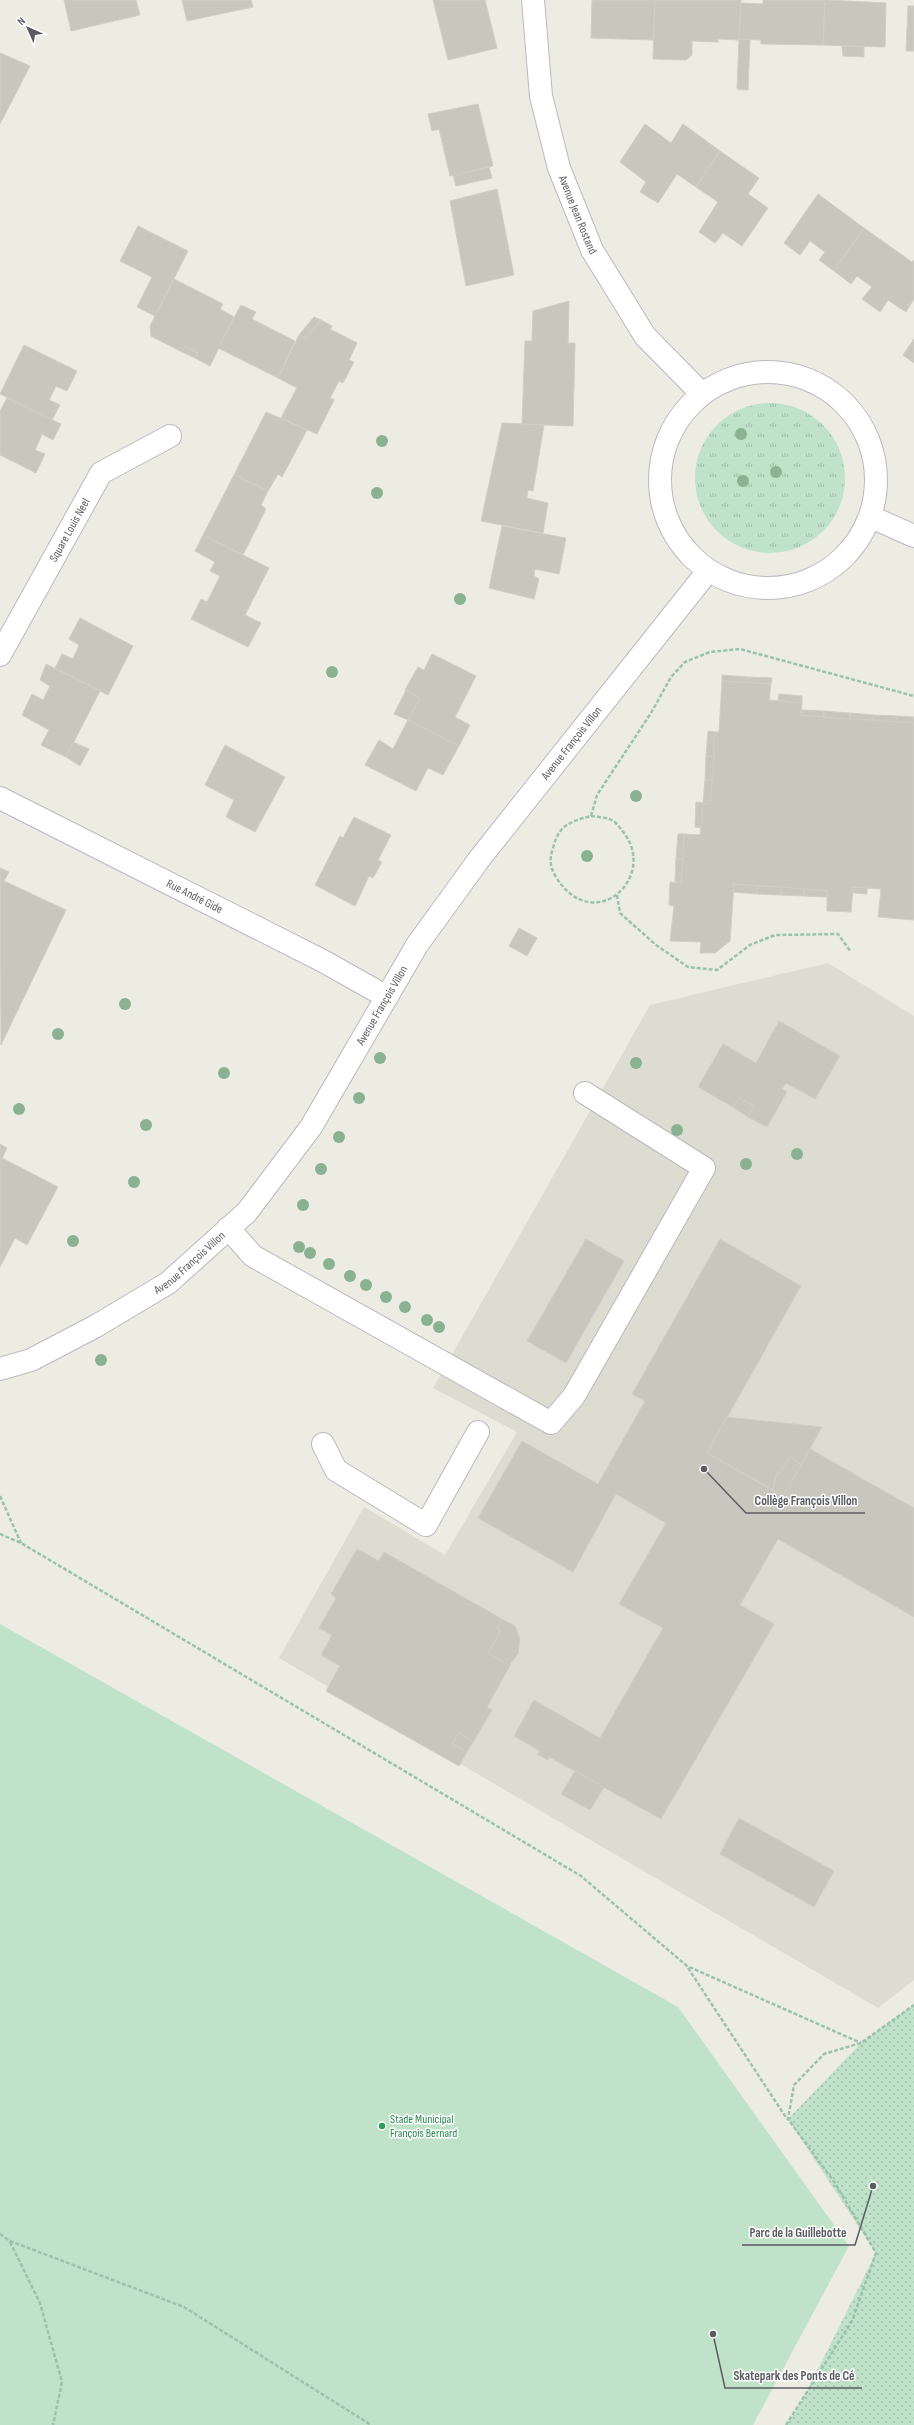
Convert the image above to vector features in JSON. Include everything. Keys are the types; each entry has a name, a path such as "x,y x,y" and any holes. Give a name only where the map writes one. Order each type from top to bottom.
{"street":[{"name":"Avenue Jean Rostand","path":"533,0 541,96 559,168 592,250 645,336 702,394"},
{"path":"777,372 815,382 848,405 869,438 878,477 872,517 852,551 821,576 784,588 744,586 708,571 683,548 669,524 660,484 664,450 678,419 702,394 738,376 777,372"},
{"name":"Square Louis Neel","path":"0,655 101,473 170,436"},
{"path":"872,517 914,536"},
{"name":"Avenue François Villon","path":"0,1369 30,1360 96,1326 168,1283 246,1212 311,1127 417,945 480,858 708,571"},
{"name":"Rue André Gide","path":"0,798 323,961 387,997"},
{"path":"228,1228 254,1256 552,1423 574,1396 704,1168 584,1093"},
{"path":"323,1444 336,1470 426,1525 478,1432"}],"path":[{"path":"591,816 596,795 651,713 671,677 685,662 704,654 740,649 914,696"},
{"path":"591,816 610,819 631,842 634,855 634,869 617,895 603,902 590,903 575,898 564,889 550,868 550,857 557,833 570,823 591,816"},
{"path":"617,895 620,913 656,945 688,967 717,970 750,945 775,935 838,934 851,952"},
{"path":"0,1496 21,1543"},
{"path":"0,1534 21,1543 581,1876 687,1966 788,2119 835,2183 876,2253 852,2321 786,2425"},
{"path":"687,1966 861,2043"},
{"path":"788,2119 794,2085 824,2054 861,2043 914,2005"},
{"path":"0,2234 10,2241 184,2307 372,2425"},
{"path":"10,2241 40,2303 62,2382 53,2425"}],"shaded area":[{"path":"828,963 914,1016 914,1980 878,2008 279,1658 364,1507 445,1555 517,1432 433,1388 650,1005"}],"green space":[{"path":"777,403 806,411 828,430 837,442 840,449 844,463 844,493 837,514 818,536 806,545 799,548 785,552 763,553 734,545 722,536 707,520 700,507 696,493 695,471 703,442 712,430 728,415 741,408 755,404"},
{"name":"Stade Municipal François Bernard","path":"0,1624 678,2007 849,2246 753,2425 0,2425"},
{"path":"914,2005 914,2425 786,2425 801,2403 876,2253 788,2119 861,2043"}],"building":[{"path":"64,0 136,0 140,15 71,31"},
{"path":"182,0 251,0 253,7 187,21"},
{"path":"433,0 485,0 497,48 448,60"},
{"path":"592,0 655,0 654,40 591,38"},
{"path":"655,0 741,0 739,40 718,39 718,42 692,41 692,55 686,60 653,59"},
{"path":"763,0 825,0 823,45 761,44 761,40 739,39 741,3 763,4"},
{"path":"825,0 886,3 885,47 823,45"},
{"path":"908,6 914,6 914,51 906,51"},
{"path":"739,39 750,40 748,90 737,89"},
{"path":"842,46 864,47 864,57 843,56"},
{"path":"0,53 30,66 0,124"},
{"path":"478,104 493,166 450,176 439,129 432,131 428,114"},
{"path":"645,124 671,143 683,124 720,151 696,187 677,174 658,203 640,192 646,182 620,162"},
{"path":"720,151 759,178 748,194 768,208 742,246 723,233 715,243 699,232 718,202 696,187"},
{"path":"489,167 492,178 456,186 453,175"},
{"path":"497,189 514,275 466,286 450,201"},
{"path":"818,194 864,228 834,271 819,260 825,252 810,241 800,255 784,243"},
{"path":"138,226 188,251 155,316 137,307 152,277 120,261"},
{"path":"864,228 912,262 914,260 914,299 906,312 888,300 880,312 862,299 872,287 857,276 851,284 834,271"},
{"path":"174,279 223,304 220,309 234,317 210,366 195,358 198,353 185,346 182,352 151,336 150,326"},
{"path":"569,301 568,343 575,343 573,426 522,424 525,341 532,341 533,311"},
{"path":"241,305 256,312 252,319 295,341 278,378 218,348"},
{"path":"314,317 321,320 306,338 299,335"},
{"path":"321,320 332,326 330,329 357,343 349,360 354,362 343,383 339,381 330,398 334,400 317,434 281,418 297,388 278,378 299,335 306,338"},
{"path":"914,339 914,363 903,355"},
{"path":"24,345 77,371 67,391 56,386 49,400 60,405 52,420 0,394"},
{"path":"185,346 198,353 195,358 182,352"},
{"path":"7,398 61,424 53,440 42,434 35,450 45,454 36,473 0,455 0,411"},
{"path":"266,412 307,430 282,477 278,474 268,491 234,475"},
{"path":"502,423 544,425 533,491 528,490 527,498 548,503 543,533 481,521"},
{"path":"234,475 268,491 261,505 266,509 243,555 203,535"},
{"path":"502,526 566,538 559,574 535,569 534,576 539,579 534,599 489,588"},
{"path":"203,535 269,568 245,615 261,623 248,647 191,619 201,599 207,602 220,576 210,571 215,562 195,551"},
{"path":"80,618 133,646 108,695 55,668 62,654 73,659 79,645 69,639"},
{"path":"432,654 476,676 455,717 470,725 459,746 408,720 420,698 405,690 418,667 424,670"},
{"path":"46,664 100,691 66,757 41,745 49,730 22,715 32,694 43,700 50,686 40,680"},
{"path":"722,675 748,677 747,683 722,681"},
{"path":"748,677 772,678 771,684 747,683"},
{"path":"722,681 771,684 769,700 802,703 801,715 914,723 914,920 878,917 881,889 853,887 851,912 827,911 827,891 734,884 730,941 715,953 700,953 701,942 670,941 674,906 669,905 670,882 681,883 684,834 700,835 703,803 710,804 715,732 719,732"},
{"path":"406,690 420,698 408,720 394,714"},
{"path":"779,694 802,696 802,703 778,700"},
{"path":"802,710 824,711 824,717 801,715"},
{"path":"824,711 850,713 850,719 824,717"},
{"path":"850,713 874,715 873,720 850,719"},
{"path":"874,715 897,716 896,722 873,720"},
{"path":"897,716 914,717 914,723 896,722"},
{"path":"408,720 459,746 443,775 428,768 416,791 365,765 379,740 393,749"},
{"path":"708,731 715,732 714,757 706,756"},
{"path":"73,742 89,749 80,766 66,757"},
{"path":"225,745 285,777 255,832 226,817 234,800 205,785"},
{"path":"706,756 714,757 712,780 705,780"},
{"path":"705,780 712,780 710,804 703,803"},
{"path":"696,802 703,803 701,828 695,827"},
{"path":"354,817 391,835 378,860 382,862 373,878 369,876 355,906 315,885 340,836 343,838"},
{"path":"678,834 684,834 683,859 676,859"},
{"path":"676,859 683,859 681,883 675,882"},
{"path":"0,868 9,872 4,881 66,910 1,1045"},
{"path":"734,884 757,886 757,894 733,892"},
{"path":"757,886 782,887 781,895 757,894"},
{"path":"782,887 804,889 804,896 781,895"},
{"path":"853,887 867,888 867,894 853,893"},
{"path":"804,889 827,891 827,897 804,896"},
{"path":"519,928 537,938 527,956 509,946"},
{"path":"779,1021 840,1056 815,1099 786,1083 782,1089 787,1092 767,1127 748,1117 754,1106 739,1098 733,1107 698,1087 723,1044 756,1063"},
{"path":"739,1098 754,1106 748,1117 733,1107"},
{"path":"0,1144 7,1148 2,1158 58,1187 27,1245 15,1238 0,1267"},
{"path":"586,1239 624,1261 566,1363 527,1341"},
{"path":"720,1239 801,1286 707,1453 783,1496 810,1449 914,1508 914,1617 778,1539 740,1605 774,1624 661,1819 549,1757 548,1760 537,1754 540,1751 514,1736 534,1700 600,1738 663,1628 619,1604 666,1523 616,1494 573,1572 478,1518 522,1441 598,1484 645,1401 632,1394"},
{"path":"727,1417 822,1427 801,1465 791,1457 776,1476 773,1490 707,1453"},
{"path":"791,1457 801,1465 783,1496 773,1490 776,1476"},
{"path":"357,1549 379,1561 384,1552 502,1619 497,1628 501,1630 488,1653 509,1665 511,1664 487,1707 492,1710 473,1742 459,1733 452,1744 467,1752 459,1766 326,1691 340,1666 321,1655 332,1635 319,1628 336,1598 331,1594"},
{"path":"502,1619 515,1626 520,1639 518,1654 509,1665 488,1653 501,1630 497,1628"},
{"path":"459,1733 473,1742 467,1752 452,1744"},
{"path":"575,1771 604,1787 590,1810 561,1794"},
{"path":"739,1818 834,1871 814,1907 720,1854"}],"place":[{"name":"Collège François Villon","path":"704,1469"},
{"name":"Stade Municipal François Bernard","path":"382,2126"},
{"name":"Parc de la Guillebotte","path":"873,2186"},
{"name":"Skatepark des Ponts de Cé","path":"713,2334"}]}
